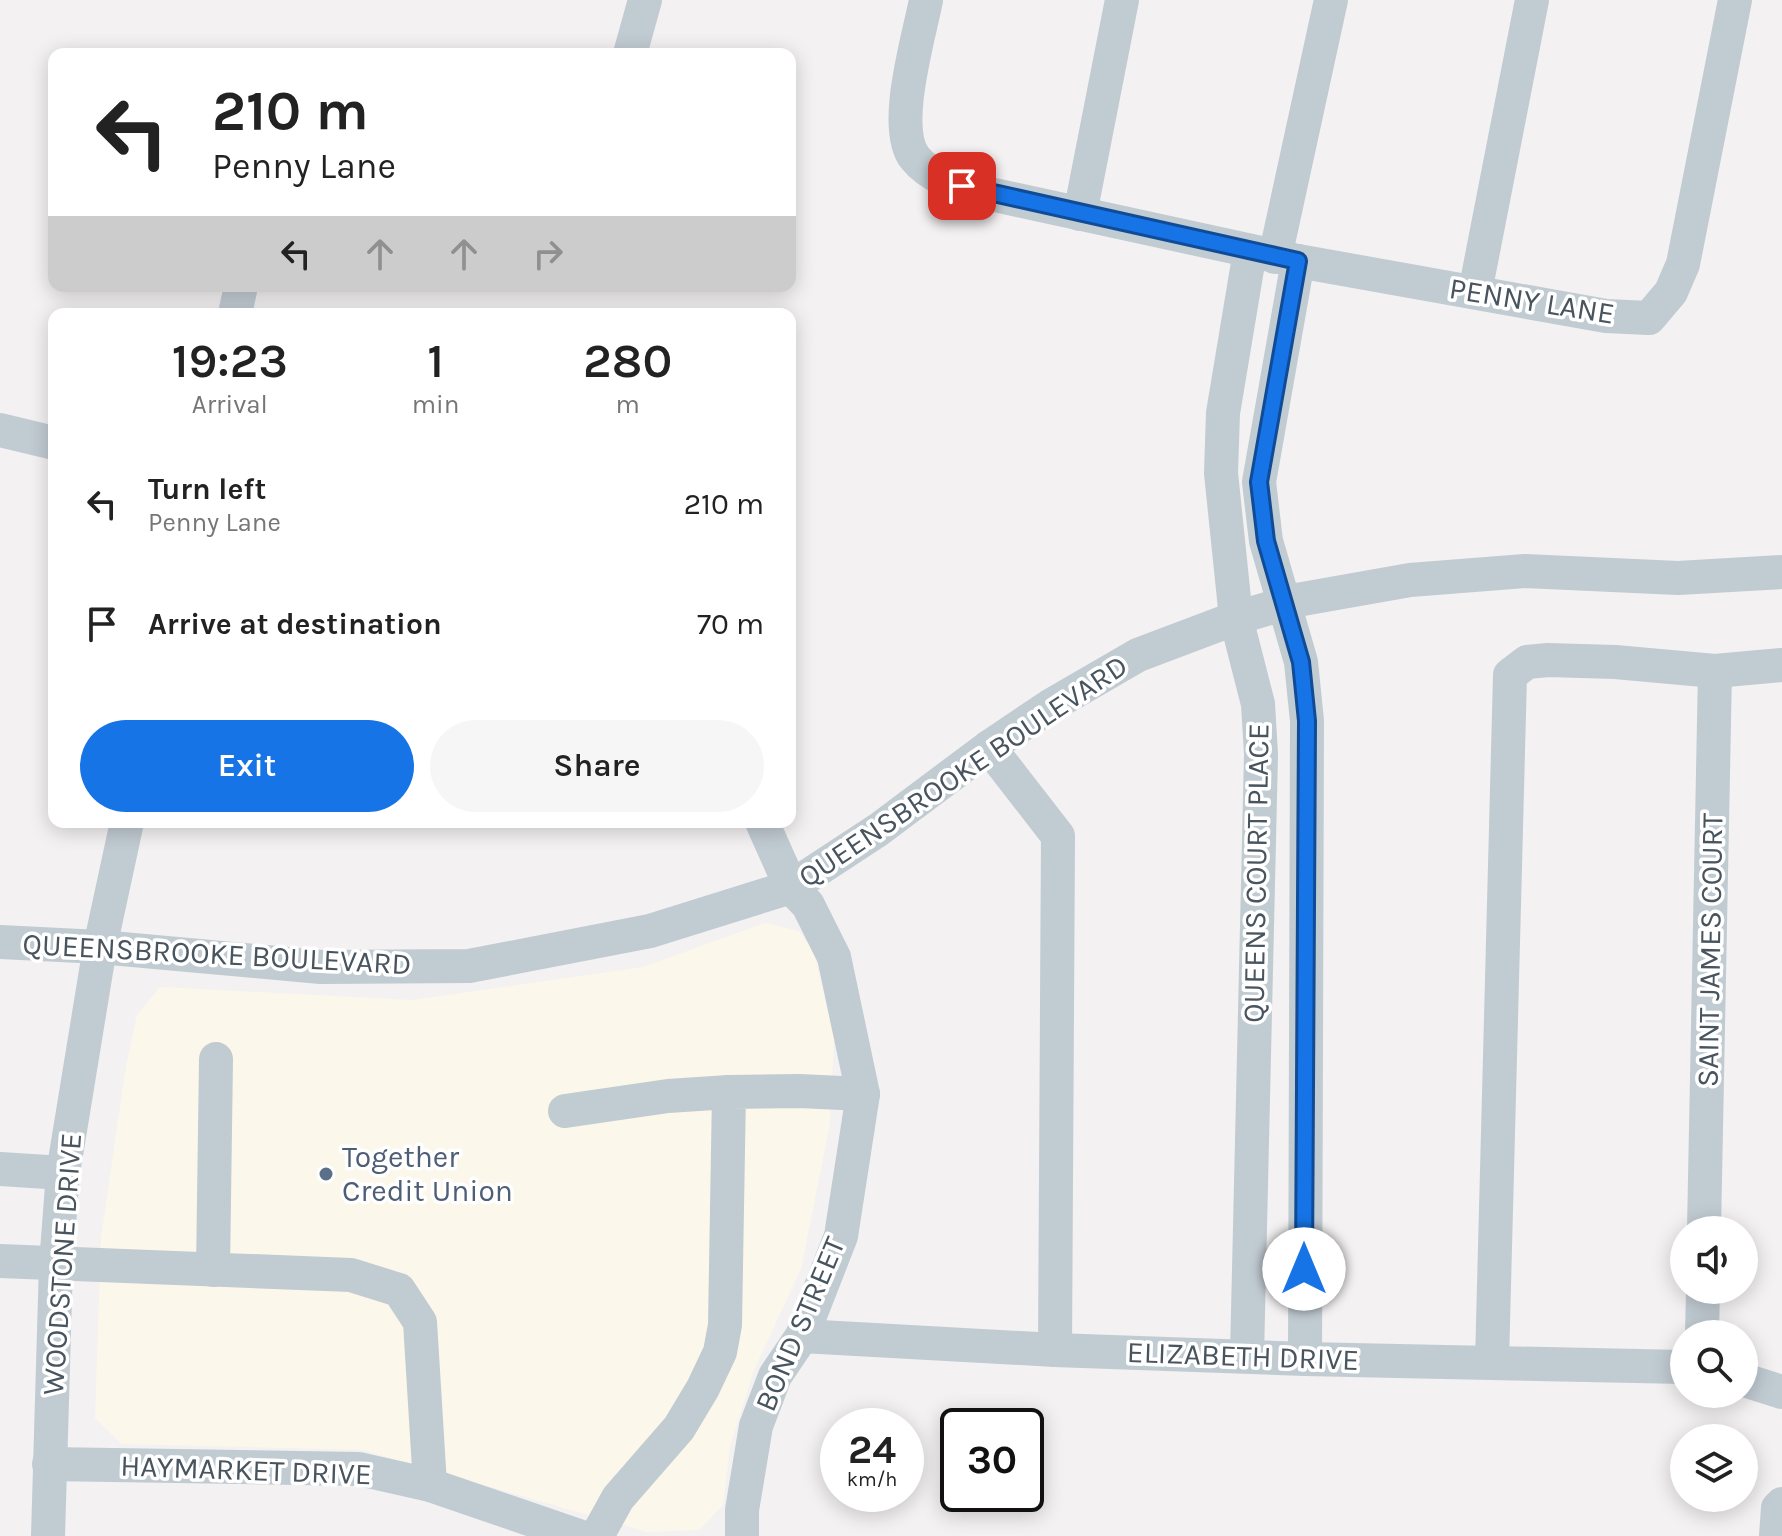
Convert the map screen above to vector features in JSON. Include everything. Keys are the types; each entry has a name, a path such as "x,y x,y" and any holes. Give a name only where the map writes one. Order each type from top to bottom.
{"street":[{"path":"632,48 645,0"},
{"name":"PENNY LANE","path":"926,0 905,107 904,131 915,158 943,180 981,192 1274,257 1606,316 1649,318 1671,292 1683,264 1735,0"},
{"path":"1080,214 1122,0"},
{"path":"1274,257 1331,0"},
{"path":"1475,292 1532,0"},
{"name":"QUEENS COURT PLACE","path":"1274,257 1259,482 1266,541 1301,662 1307,721 1305,1359"},
{"name":"QUEENS COURT PLACE","path":"1247,1356 1261,754 1258,704 1236,618 1221,473 1223,413 1274,257"},
{"path":"0,430 48,442"},
{"name":"QUEENSBROOKE BOULEVARD","path":"0,942 100,947 321,967 469,966 650,931 791,887 878,830 989,747 1050,706 1138,655 1236,618 1286,604 1410,580 1525,571 1678,578 1782,572"},
{"path":"1492,1362 1510,675 1527,662 1548,660 1615,662 1715,671 1782,665"},
{"name":"SAINT JAMES COURT","path":"1704,1216 1715,671"},
{"path":"989,747 1058,836 1055,1350"},
{"name":"WOODSTONE DRIVE","path":"48,1536 56,1264 63,1173 100,947 126,828"},
{"name":"BOND STREET","path":"742,1536 742,1510 756,1426 775,1376 802,1336 841,1236 863,1094 834,957 808,905 791,887 765,828"},
{"path":"213,1270 216,1059"},
{"path":"597,1536 618,1498 679,1428 720,1352 725,1325 729,1092"},
{"path":"565,1111 668,1096 729,1092 863,1094"},
{"path":"0,1169 63,1173"},
{"path":"0,1261 351,1275 399,1290 420,1322 430,1485"},
{"name":"ELIZABETH DRIVE","path":"802,1336 1055,1350 1305,1359 1670,1367"},
{"path":"1758,1384 1782,1392"},
{"name":"HAYMARKET DRIVE","path":"49,1464 359,1469 430,1485 579,1536"},
{"path":"1776,1536 1778,1508 1782,1504"}],"shaded area":[{"path":"765,923 799,931 814,952 834,1038 830,1123 801,1269 754,1370 730,1447 723,1505 699,1530 647,1532 362,1450 122,1444 95,1418 101,1238 126,1066 137,1015 160,987 412,1000 643,967"}],"place":[{"name":"Together Credit Union","path":"326,1174"}],"route":[{"path":"962,186 1298,261 1268,417 1259,482 1266,541 1301,662 1307,721 1304,1269"}]}
